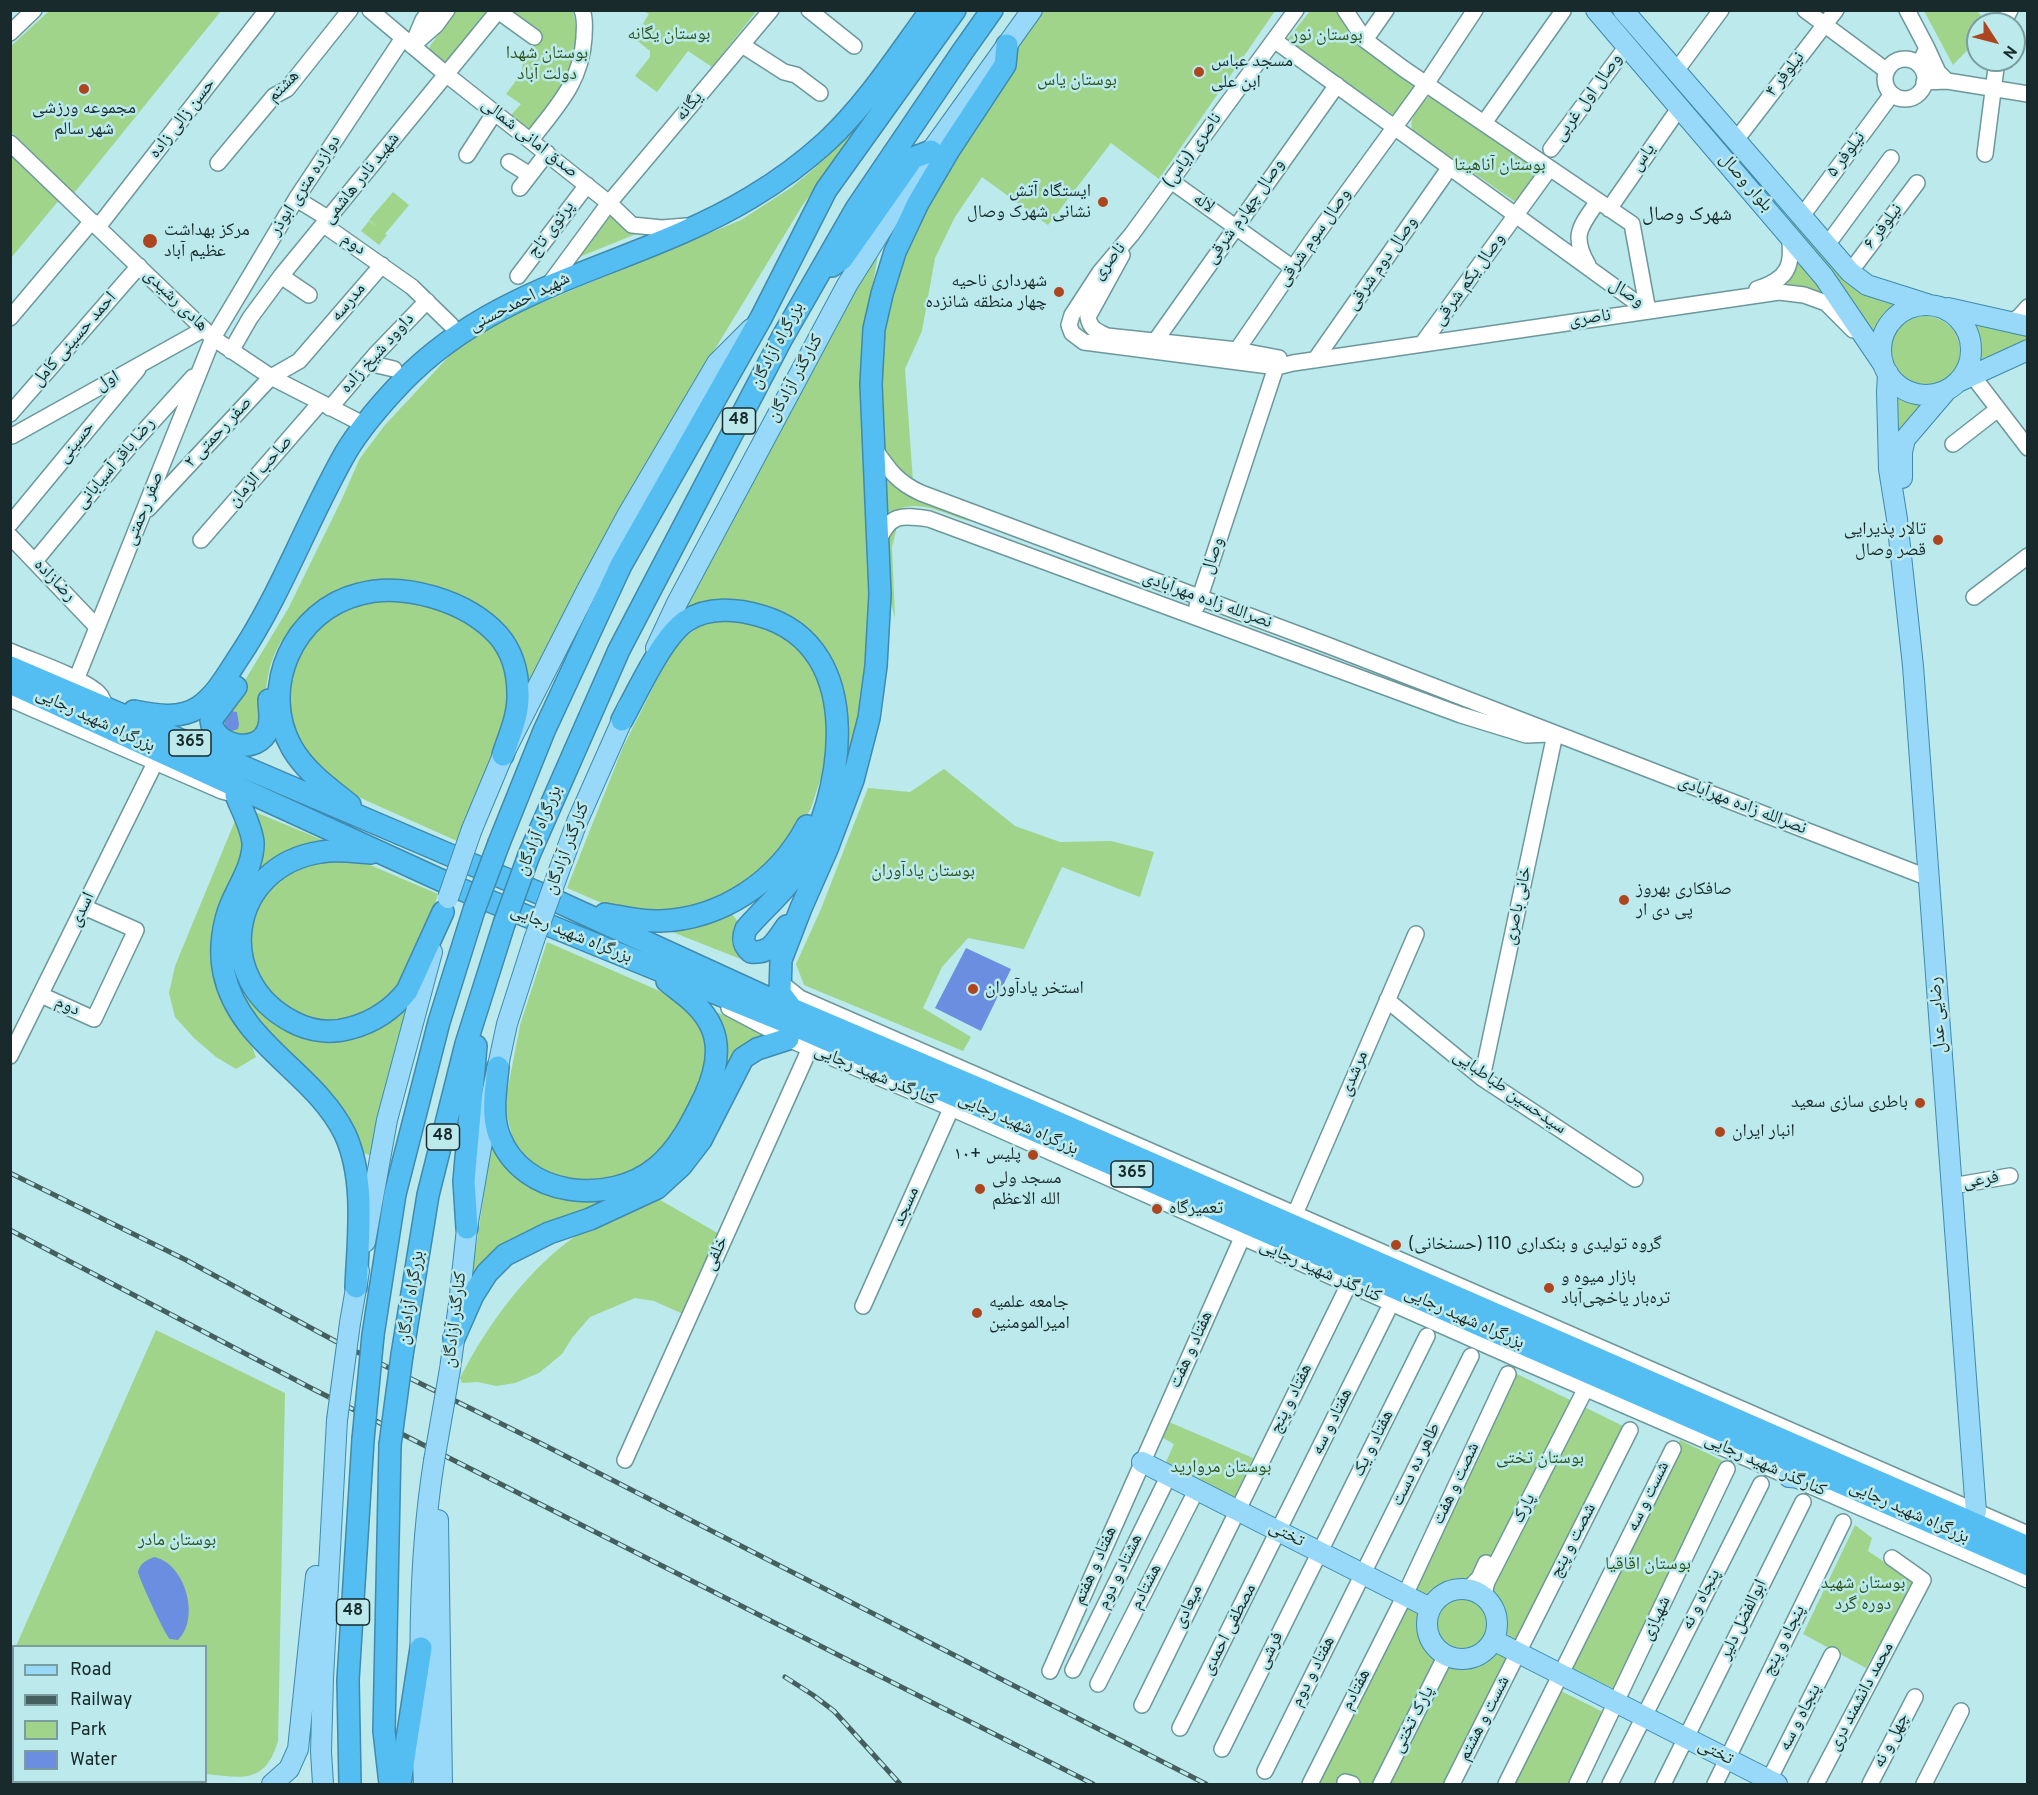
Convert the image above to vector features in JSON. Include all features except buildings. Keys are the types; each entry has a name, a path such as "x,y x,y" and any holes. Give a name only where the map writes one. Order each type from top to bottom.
{"highway":[{"name":"شهید احمدحسنی","path":"106,707 169,715 185,714 198,708 217,691 262,620 347,451 365,425 433,352 492,313 548,286 701,224 750,198 792,170 828,141 870,93 931,10"},
{"name":"بزرگراه آزادگان","path":"350,1785 348,1680 363,1440 373,1335 395,1194 439,1022 474,910 543,731 621,565 761,318 826,190 955,10"},
{"name":"بزرگراه آزادگان","path":"390,1785 384,1731 390,1445 402,1354 428,1195 466,1044 504,924 529,855 619,650 815,279 856,209 992,10"},
{"name":"کنارگذر آزادگان","path":"779,975 781,960 853,780 869,718 876,666 880,600 871,384 874,329 882,294 895,252 918,203 949,150 1005,65 1007,45"},
{"path":"815,279 842,259 913,158 931,151"},
{"path":"276,593 273,616 263,641 241,681 211,720 217,735 226,741 248,745 263,737 270,719 270,681 277,660 288,641 300,627 343,599 371,591 384,590 412,593 436,599 473,616 488,626 503,643 513,660 517,677 518,706 503,755"},
{"path":"622,720 672,635 686,621 704,612 734,610 752,613 783,624 807,642 818,656 830,679 834,694 836,753 834,774 827,802 809,850 786,887 746,928 743,937 744,944 751,952 762,953 771,947 801,908"},
{"path":"314,619 300,634 285,660 278,689 280,719 292,748 311,773 369,821"},
{"name":"بزرگراه شهید رجایی","path":"10,667 572,907 792,1009 1030,1102 2028,1547"},
{"name":"بزرگراه شهید رجایی","path":"10,683 245,795 383,853 460,890 786,1022 954,1103 2028,1565"},
{"path":"572,907 638,920 658,921 697,916 731,903 761,883 794,848 814,812 836,753"},
{"path":"245,795 253,844 250,862 231,904 225,926 222,946 223,971 231,998 245,1021 257,1037 303,1079 326,1106 345,1134 352,1158 358,1205 356,1287"},
{"path":"383,853 323,851 303,856 272,871 252,894 242,921 241,949 250,980 270,1008 299,1025 331,1032 361,1026 376,1019 399,1001 407,991 445,905"},
{"path":"498,1067 495,1109 499,1136 524,1168 555,1187 589,1192 625,1186 649,1174 668,1157 696,1116 708,1089 717,1053 714,1033 704,1014 650,967"},
{"path":"779,975 780,993 792,1009"},
{"path":"467,1228 464,1182 481,993"},
{"path":"454,1338 473,1295 488,1273 505,1255 549,1233 599,1215 657,1188 671,1177 692,1152 709,1126 743,1058 757,1049 788,1039"},
{"path":"400,1785 421,1648"}],"main road":[{"name":"کنارگذر آزادگان","path":"424,1785 420,1698 422,1576 428,1497 450,1369 467,1228 507,1024 534,940 577,822 622,720 677,603 771,424 847,285 931,151 1032,10"},
{"name":"بلوار وصال","path":"1596,10 1824,277 1886,369"},
{"name":"بلوار وصال","path":"1623,10 1850,272 1867,285 1935,306 2018,324"},
{"path":"1784,229 1799,212"},
{"path":"1913,306 1935,306 1955,314 1965,326 1971,340 1972,355 1959,383 1905,439 1902,452 1903,506 1897,519 1889,469 1886,369 1881,350 1883,336 1890,323 1900,313 1913,306"},
{"path":"323,1785 321,1752 323,1678 333,1485 337,1420 350,1323 387,1120 445,905 472,829 503,755 586,592 628,514 717,363 761,318"},
{"path":"1886,369 1902,388 1916,394 1931,395 2028,350"},
{"name":"رضایی عدل","path":"1897,519 1912,666 1929,878 1976,1512"},
{"path":"434,1461 438,1525 441,1785"},
{"name":"تختی","path":"1143,1461 1430,1608"},
{"path":"1789,1476 1833,1480"},
{"path":"272,1785 289,1769 298,1749 319,1552 333,1485"},
{"path":"1468,1589 1478,1592 1487,1599 1494,1608 1497,1630 1487,1649 1467,1659 1456,1659 1437,1649 1427,1630 1427,1619 1430,1608 1437,1599 1446,1592 1468,1589"},
{"name":"تختی","path":"1493,1640 1771,1783"}],"street":[{"path":"10,33 33,10"},
{"name":"حسن زالی زاده","path":"10,318 95,224 267,10"},
{"name":"هشتم","path":"218,163 274,96 287,89 350,10"},
{"name":"صدق امانی شمالی","path":"370,10 447,75 609,203 632,225 662,228 701,224"},
{"path":"408,42 430,10"},
{"path":"408,42 436,25 447,10"},
{"path":"531,140 572,87 583,58 585,17 582,10"},
{"path":"809,10 854,46"},
{"name":"ناصری (یاس)","path":"1132,234 1296,10"},
{"name":"وصال","path":"1345,10 1365,40 1632,224 1648,311"},
{"path":"1365,40 1386,10"},
{"name":"وصال سوم شرقی","path":"1237,350 1293,268 1426,84 1475,10"},
{"path":"1676,71 1721,10"},
{"path":"1805,10 1887,71"},
{"name":"نیلوفر ۴","path":"1736,140 1836,10"},
{"path":"1907,10 1938,72 1947,81"},
{"path":"498,11 534,37"},
{"name":"شهید نادر هاشمی","path":"231,351 249,318 281,276 498,11"},
{"path":"1484,123 1563,11"},
{"name":"یگانه","path":"548,286 609,203 767,12"},
{"name":"وصال","path":"1274,40 1648,311"},
{"name":"دوازده متری ابوذر","path":"209,333 296,199 408,42"},
{"path":"742,45 784,72 796,75 820,93"},
{"name":"وصال اول غربی","path":"1551,149 1627,46"},
{"path":"1919,65 1927,48"},
{"path":"1901,59 1908,59 1919,65 1925,76 1922,89 1911,97 1898,97 1892,94 1885,81 1890,66 1901,59"},
{"path":"1985,154 1996,72"},
{"path":"1924,82 1947,81 2028,94"},
{"name":"وصال چهارم شرقی","path":"1156,340 1337,85"},
{"name":"نیلوفر ۵","path":"1799,212 1892,94"},
{"name":"یاس","path":"1591,270 1580,251 1578,232 1581,224 1604,205 1680,107"},
{"path":"467,155 495,111"},
{"name":"هادی رشیدی","path":"14,153 95,224 209,333 231,351 271,377 365,425"},
{"path":"509,162 525,182 547,153"},
{"path":"1827,244 1891,158"},
{"name":"وصال دوم شرقی","path":"1315,360 1450,167"},
{"name":"وصال یکم شرقی","path":"1422,344 1550,168"},
{"name":"لاله","path":"1171,181 1293,268"},
{"name":"نیلوفر ۶","path":"1850,272 1917,183"},
{"name":"پرتوی تاج","path":"518,276 586,185"},
{"path":"303,203 326,222"},
{"name":"دوم","path":"326,222 382,265"},
{"path":"1732,299 1779,281 1786,273 1790,254 1784,229"},
{"name":"ناصری","path":"1132,234 1114,272 1092,307 1088,317 1089,325 1107,336 1237,350 1283,363"},
{"name":"ناصری","path":"1132,234 1100,272 1072,315 1070,325 1072,333 1084,342 1095,345 1283,363 1779,292 1804,296 1826,303 1870,346"},
{"path":"382,265 412,287 451,325"},
{"name":"مدرسه","path":"271,377 299,361 382,265"},
{"name":"احمد حسینی کامل","path":"10,414 139,266"},
{"path":"281,276 309,295"},
{"name":"داوود شیخ زاده","path":"325,406 427,301"},
{"path":"2018,324 2019,317 2028,307"},
{"name":"اول","path":"12,436 143,363 209,333"},
{"name":"صفر رحمتی","path":"76,680 201,369 209,333"},
{"name":"حسینی","path":"10,524 143,363"},
{"path":"368,363 394,369"},
{"name":"وصال","path":"1193,617 1283,363"},
{"name":"رضا باقر آسیابانی","path":"35,561 125,452 201,369"},
{"name":"صفر رحمتی ۲","path":"142,516 271,377"},
{"path":"1959,383 1998,409 2028,448"},
{"name":"صاحب الزمان","path":"201,540 325,406"},
{"path":"1953,444 1998,409"},
{"name":"نصرالله زاده مهرآبادی","path":"874,448 890,471 904,485 913,489 1327,645 1929,878"},
{"name":"نصرالله زاده مهرآبادی","path":"878,544 882,531 890,522 904,516 929,519 1461,715 1526,735 1555,734"},
{"name":"رضازاده","path":"13,542 35,561 98,627"},
{"path":"1974,597 2028,556"},
{"path":"10,651 97,691 106,707"},
{"path":"10,699 222,791 245,795"},
{"name":"خانی باصری","path":"1482,1078 1555,734"},
{"name":"اسدی","path":"10,1056 155,763"},
{"name":"دوم","path":"41,995 94,1018 136,930 84,907"},
{"name":"مرشدی","path":"1295,1214 1416,934"},
{"name":"کنارگذر شهید رجایی","path":"650,967 788,1039 954,1103 1242,1238 1580,1388 2028,1580"},
{"path":"779,975 785,986 800,998 1030,1102 1295,1214 2028,1534"},
{"name":"سیدحسین طباطبایی","path":"1387,1000 1482,1078 1635,1179"},
{"name":"خلفی","path":"625,1460 810,1048"},
{"name":"مسجد","path":"863,1306 954,1103"},
{"name":"فرعی","path":"1952,1186 2010,1176"},
{"name":"هفتاد و هفت","path":"1143,1461 1242,1238"},
{"name":"هفتاد و پنج","path":"1237,1510 1347,1288"},
{"name":"هفتاد و سه","path":"1279,1531 1387,1312"},
{"name":"هفتاد و یک","path":"1321,1552 1427,1336"},
{"name":"طاهر ده دست","path":"1363,1574 1471,1356"},
{"name":"شصت و هفت","path":"1405,1595 1508,1374"},
{"name":"پارک","path":"1468,1589 1479,1578 1502,1542 1580,1388"},
{"name":"شصت و پنج","path":"1518,1653 1630,1430"},
{"name":"شست و سه","path":"1506,1785 1673,1449"},
{"name":"هفتاد و هفتم","path":"1050,1671 1143,1461"},
{"name":"شهبازی","path":"1577,1785 1728,1469"},
{"name":"هشتاد و دوم","path":"1073,1670 1169,1475"},
{"name":"پنجاه و نه","path":"1610,1785 1761,1484"},
{"name":"هشتادم","path":"1098,1684 1197,1490"},
{"name":"ابوالفضل دلیر","path":"1663,1785 1803,1503"},
{"name":"میعادی","path":"1142,1705 1237,1510"},
{"name":"پنجاه و پنج","path":"1715,1785 1843,1522"},
{"name":"مصطفی احمدی","path":"1180,1728 1279,1531"},
{"name":"پارک","path":"1487,1599 1485,1590 1487,1582 1502,1542"},
{"name":"فرشی","path":"1222,1749 1321,1552"},
{"name":"محمد دانشمند دری","path":"1816,1785 1923,1580 1892,1558"},
{"name":"هفتاد و دوم","path":"1265,1771 1363,1574"},
{"name":"هفتادم","path":"1310,1785 1405,1595"},
{"name":"شست و هشتم","path":"1452,1785 1518,1653"},
{"name":"پارک تختی","path":"1382,1785 1446,1655"},
{"name":"پنجاه و سه","path":"1771,1783 1832,1655"},
{"name":"چهل و نه","path":"1870,1785 1915,1697"},
{"path":"1924,1785 1961,1711"}],"green space":[{"name":"مجموعه ورزشی شهر سالم","path":"49,11 221,11 74,193 11,132 11,46"},
{"name":"بوستان شهدا دولت آباد","path":"456,11 499,11 449,69 429,51 430,46"},
{"name":"بوستان شهدا دولت آباد","path":"509,11 573,11 576,29 572,61 566,76 559,90 529,131 511,115 521,104 506,94 522,73 523,58 538,38"},
{"name":"بوستان یگانه","path":"644,11 753,11 755,13 712,67 688,51 657,92 635,76 650,57 650,51 634,38 649,14"},
{"name":"بوستان یاس","path":"1043,11 1275,11 1159,179 1111,143 1048,225 982,177 955,217 935,258 922,331 905,369 913,482 889,463 883,440 881,342 903,248 1011,55"},
{"name":"بوستان نور","path":"1310,11 1338,11 1417,86 1396,117 1287,40"},
{"path":"1924,11 1978,12 1966,12 1966,51 1953,65"},
{"name":"بوستان آناهیتا","path":"1432,94 1533,165 1539,174 1521,199 1514,201 1412,130 1414,114"},
{"path":"880,96 802,206 653,451 622,505 524,696 517,656 428,592 314,609 288,631 273,658 266,687 264,721 249,738 223,733 220,713 241,687 288,609 360,458 385,425 452,353 480,333 522,311 741,220 792,187 816,167"},
{"path":"12,153 60,199 11,258 10,154"},
{"path":"393,192 409,205 379,245 361,231 369,221 377,227 369,220"},
{"path":"610,211 641,232 572,260"},
{"path":"1793,218 1901,303 1880,319 1874,344 1787,223"},
{"path":"880,243 865,329 873,629 865,695 844,776 844,733 796,625 679,615"},
{"path":"1793,249 1840,305 1773,289 1786,282 1793,274 1795,264"},
{"path":"1925,316 1938,319 1950,326 1957,338 1960,351 1957,364 1950,376 1938,383 1925,386 1912,383 1900,376 1893,364 1890,351 1893,338 1900,326 1912,319"},
{"path":"1969,319 2027,335 2027,344 1979,366 1978,341"},
{"path":"1891,387 1910,398 1931,402 1895,450"},
{"path":"886,480 972,522 917,506 897,510 888,518"},
{"path":"898,523 892,547 895,618 888,578 886,545 890,531"},
{"path":"393,598 427,606 454,616 478,629 495,644 511,675 504,730 457,841 336,787 296,742 285,688 306,636 353,602"},
{"path":"738,617 803,647 829,703 826,762 811,808 800,828 748,887 685,912 618,910 567,888 623,747 669,656 683,638 705,623"},
{"name":"بوستان یادآوران","path":"944,769 1015,826 1060,842 1111,841 1154,852 1140,897 1062,867 1024,949 968,938 942,967 923,1008 971,1037 963,1051 804,985 796,964 821,909 868,788 910,792"},
{"path":"243,807 330,843 244,894"},
{"path":"237,816 247,849 222,915 247,1033 256,1057 236,1069 216,1057 175,1017 169,993 175,966"},
{"path":"345,859 370,865 438,894 416,962 380,1010 330,1024 294,1015 262,989 247,942 262,892 304,864"},
{"path":"730,911 738,922 733,937 737,951 743,960 662,928"},
{"path":"547,942 678,999 708,1032 708,1069 670,1146 618,1182 557,1182 526,1159 513,1139 506,1112 506,1098 520,1025"},
{"path":"241,981 329,1036 413,990 372,1156 361,1152 250,1013"},
{"path":"706,1007 771,1037 748,1046 733,1061 701,1127 678,1160 654,1182 635,1193 553,1222 514,1242 496,1257 470,1288 492,1140 520,1171 553,1191 571,1196 590,1198 610,1195 631,1189 649,1179 666,1167 683,1147 716,1083 722,1060 721,1037 718,1026"},
{"path":"655,1197 721,1235 683,1314 654,1301 635,1298 590,1317 562,1354 539,1373 515,1383 496,1386 478,1382 462,1383 460,1378 483,1338 511,1298 544,1262 588,1228"},
{"name":"بوستان مادر","path":"156,1330 285,1393 278,1741 266,1765 251,1775 242,1777 207,1774 207,1645 16,1645"},
{"name":"بوستان تختی","path":"1515,1373 1623,1426 1447,1784 1314,1784"},
{"name":"بوستان مروارید","path":"1169,1422 1253,1458 1234,1498 1165,1464 1174,1444 1163,1438"},
{"name":"بوستان اقاقیا","path":"1680,1440 1725,1462 1617,1690 1571,1668"},
{"name":"بوستان شهید دوره گرد","path":"1855,1525 1872,1538 1868,1551 1914,1582 1866,1668 1803,1634"},
{"path":"1559,1690 1607,1714 1572,1784 1512,1784"}],"water":[{"path":"231,711 237,712 239,724 238,729 232,731 227,730 223,719"},
{"name":"استخر یادآوران","path":"966,948 1011,969 981,1031 935,1008"},
{"path":"154,1557 165,1561 174,1569 186,1592 189,1606 188,1619 185,1630 178,1640 170,1639 167,1635 138,1572 142,1564"}],"railway":[{"path":"10,1173 186,1260 335,1341 540,1443 1206,1784"},
{"path":"10,1230 309,1387 1093,1784"},
{"path":"785,1677 834,1711 900,1784"}],"place":[{"name":"مسجد عباس ابن علی","path":"1199,72"},
{"name":"مجموعه ورزشی شهر سالم","path":"84,89"},
{"name":"ایستگاه آتش نشانی شهرک وصال","path":"1103,202"},
{"name":"مرکز بهداشت عظیم آباد","path":"150,241"},
{"name":"شهرداری ناحیه چهار منطقه شانزده","path":"1059,292"},
{"name":"تالار پذیرایی قصر وصال","path":"1938,540"},
{"name":"صافکاری بهروز پی دی ار","path":"1624,900"},
{"name":"استخر یادآوران","path":"973,989"},
{"name":"باطری سازی سعید","path":"1920,1103"},
{"name":"انبار ایران","path":"1720,1132"},
{"name":"پلیس +۱۰","path":"1033,1155"},
{"name":"مسجد ولی الله الاعظم","path":"980,1189"},
{"name":"تعمیرگاه","path":"1157,1209"},
{"name":"گروه تولیدی و بنکداری 110 (حسنخانی)","path":"1396,1245"},
{"name":"بازار میوه و تره‌بار یاخچی‌آباد","path":"1549,1288"},
{"name":"جامعه علمیه امیرالمومنین","path":"977,1313"}],"district":[{"name":"شهرک وصال","path":"1687,216"}]}
